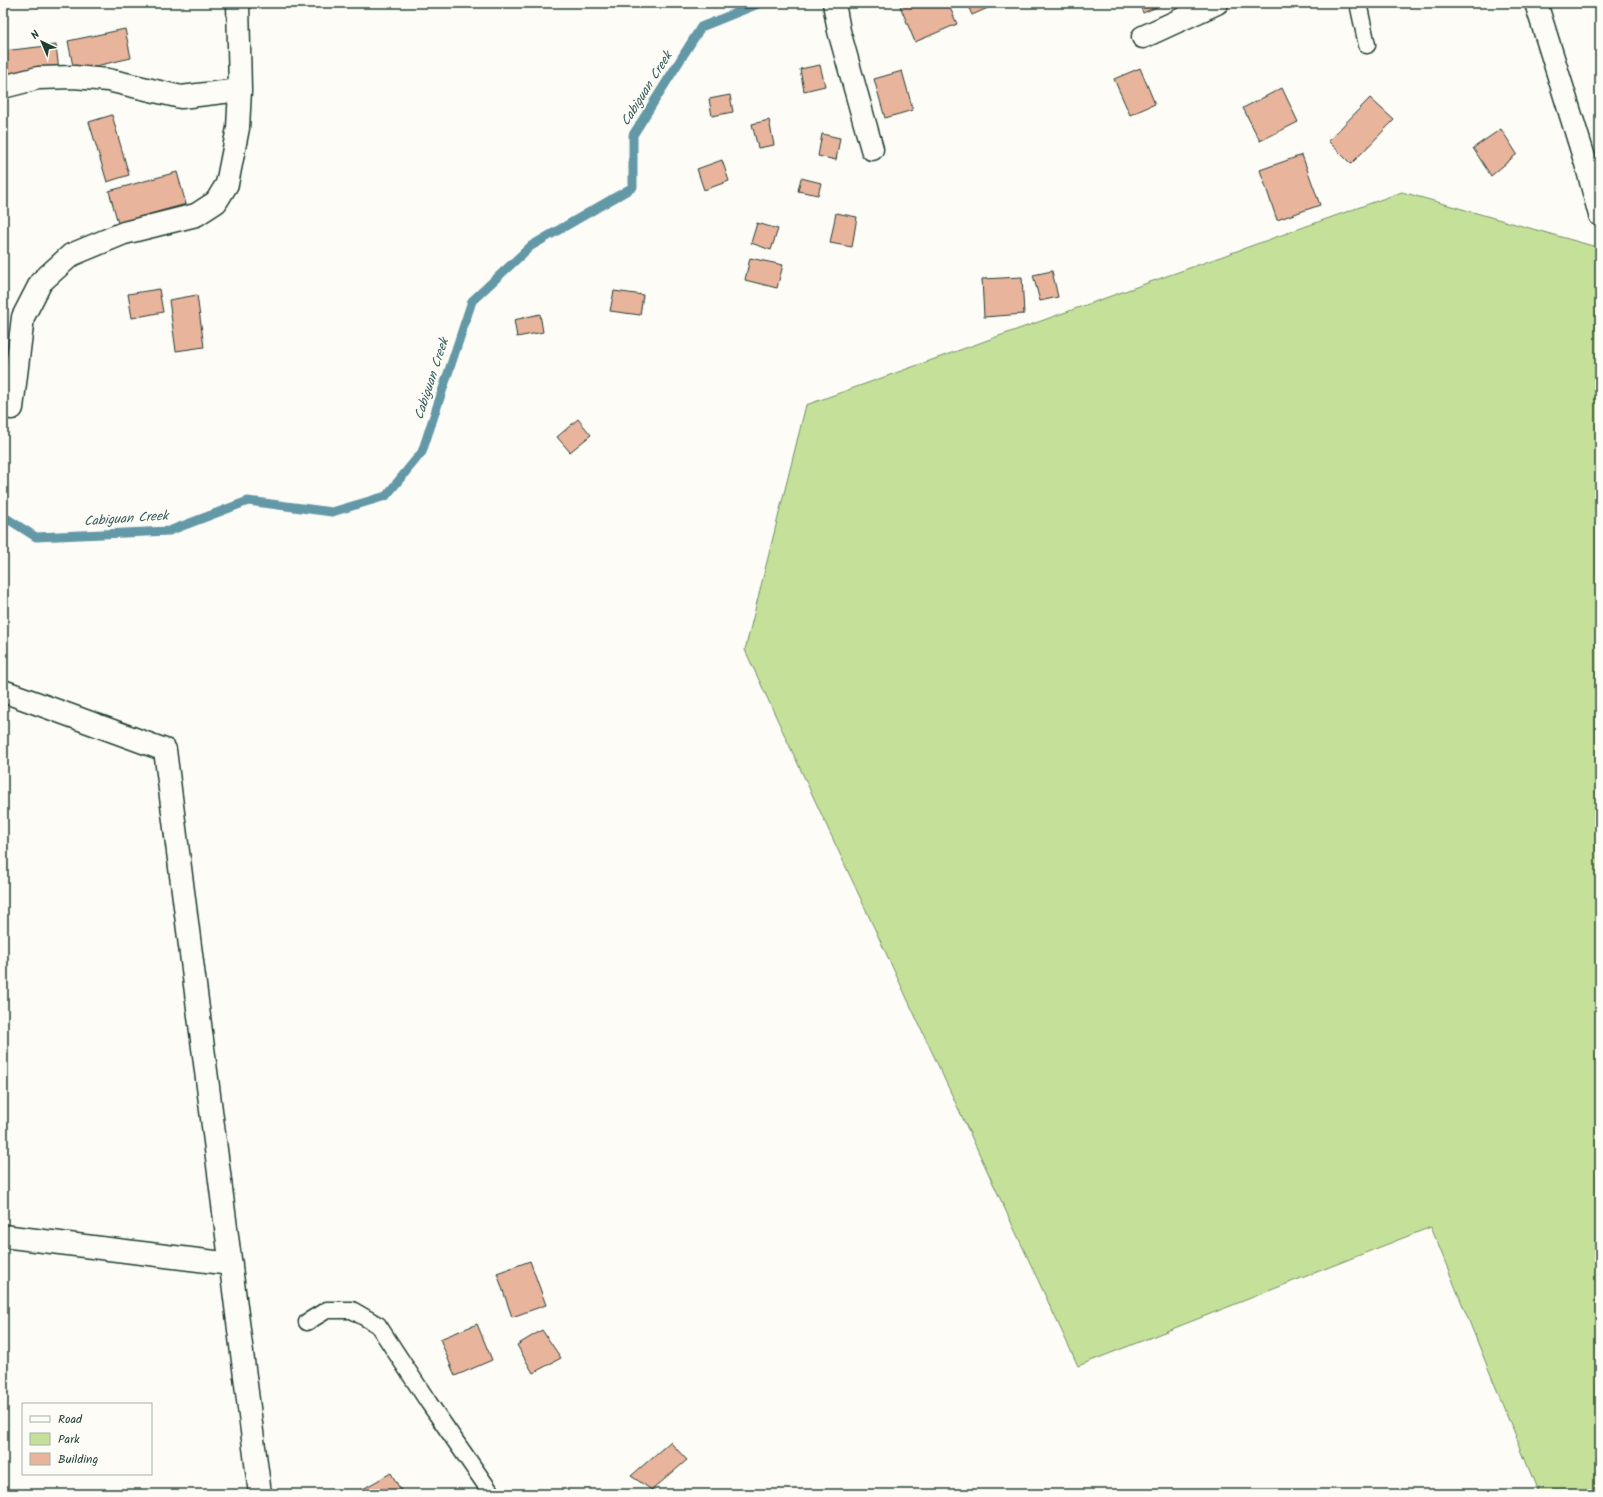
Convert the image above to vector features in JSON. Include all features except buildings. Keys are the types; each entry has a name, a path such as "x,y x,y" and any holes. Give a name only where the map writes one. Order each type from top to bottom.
{"street":[{"path":"12,408 23,316 41,282 71,255 124,234 196,215 216,202 227,184 238,128 240,90 238,3"},
{"path":"834,3 839,31 872,149"},
{"path":"1143,37 1217,3"},
{"path":"1536,3 1587,167 1600,215"},
{"path":"3,87 38,78 74,78 108,80 181,98 240,90"},
{"path":"3,691 165,750 260,1494"},
{"path":"3,1236 231,1264"}],"lane":[{"path":"1358,3 1367,45"},
{"path":"307,1322 327,1310 352,1310 378,1325 429,1403 492,1494"}],"green space":[{"path":"1402,192 1600,248 1600,1494 1539,1494 1431,1227 1078,1366 745,650 806,405"}],"waterway":[{"name":"Cabiguan Creek","path":"3,516 36,537 169,531 248,501 332,512 386,496 422,452 472,301 531,246 633,187 633,135 701,27 758,3"}]}
